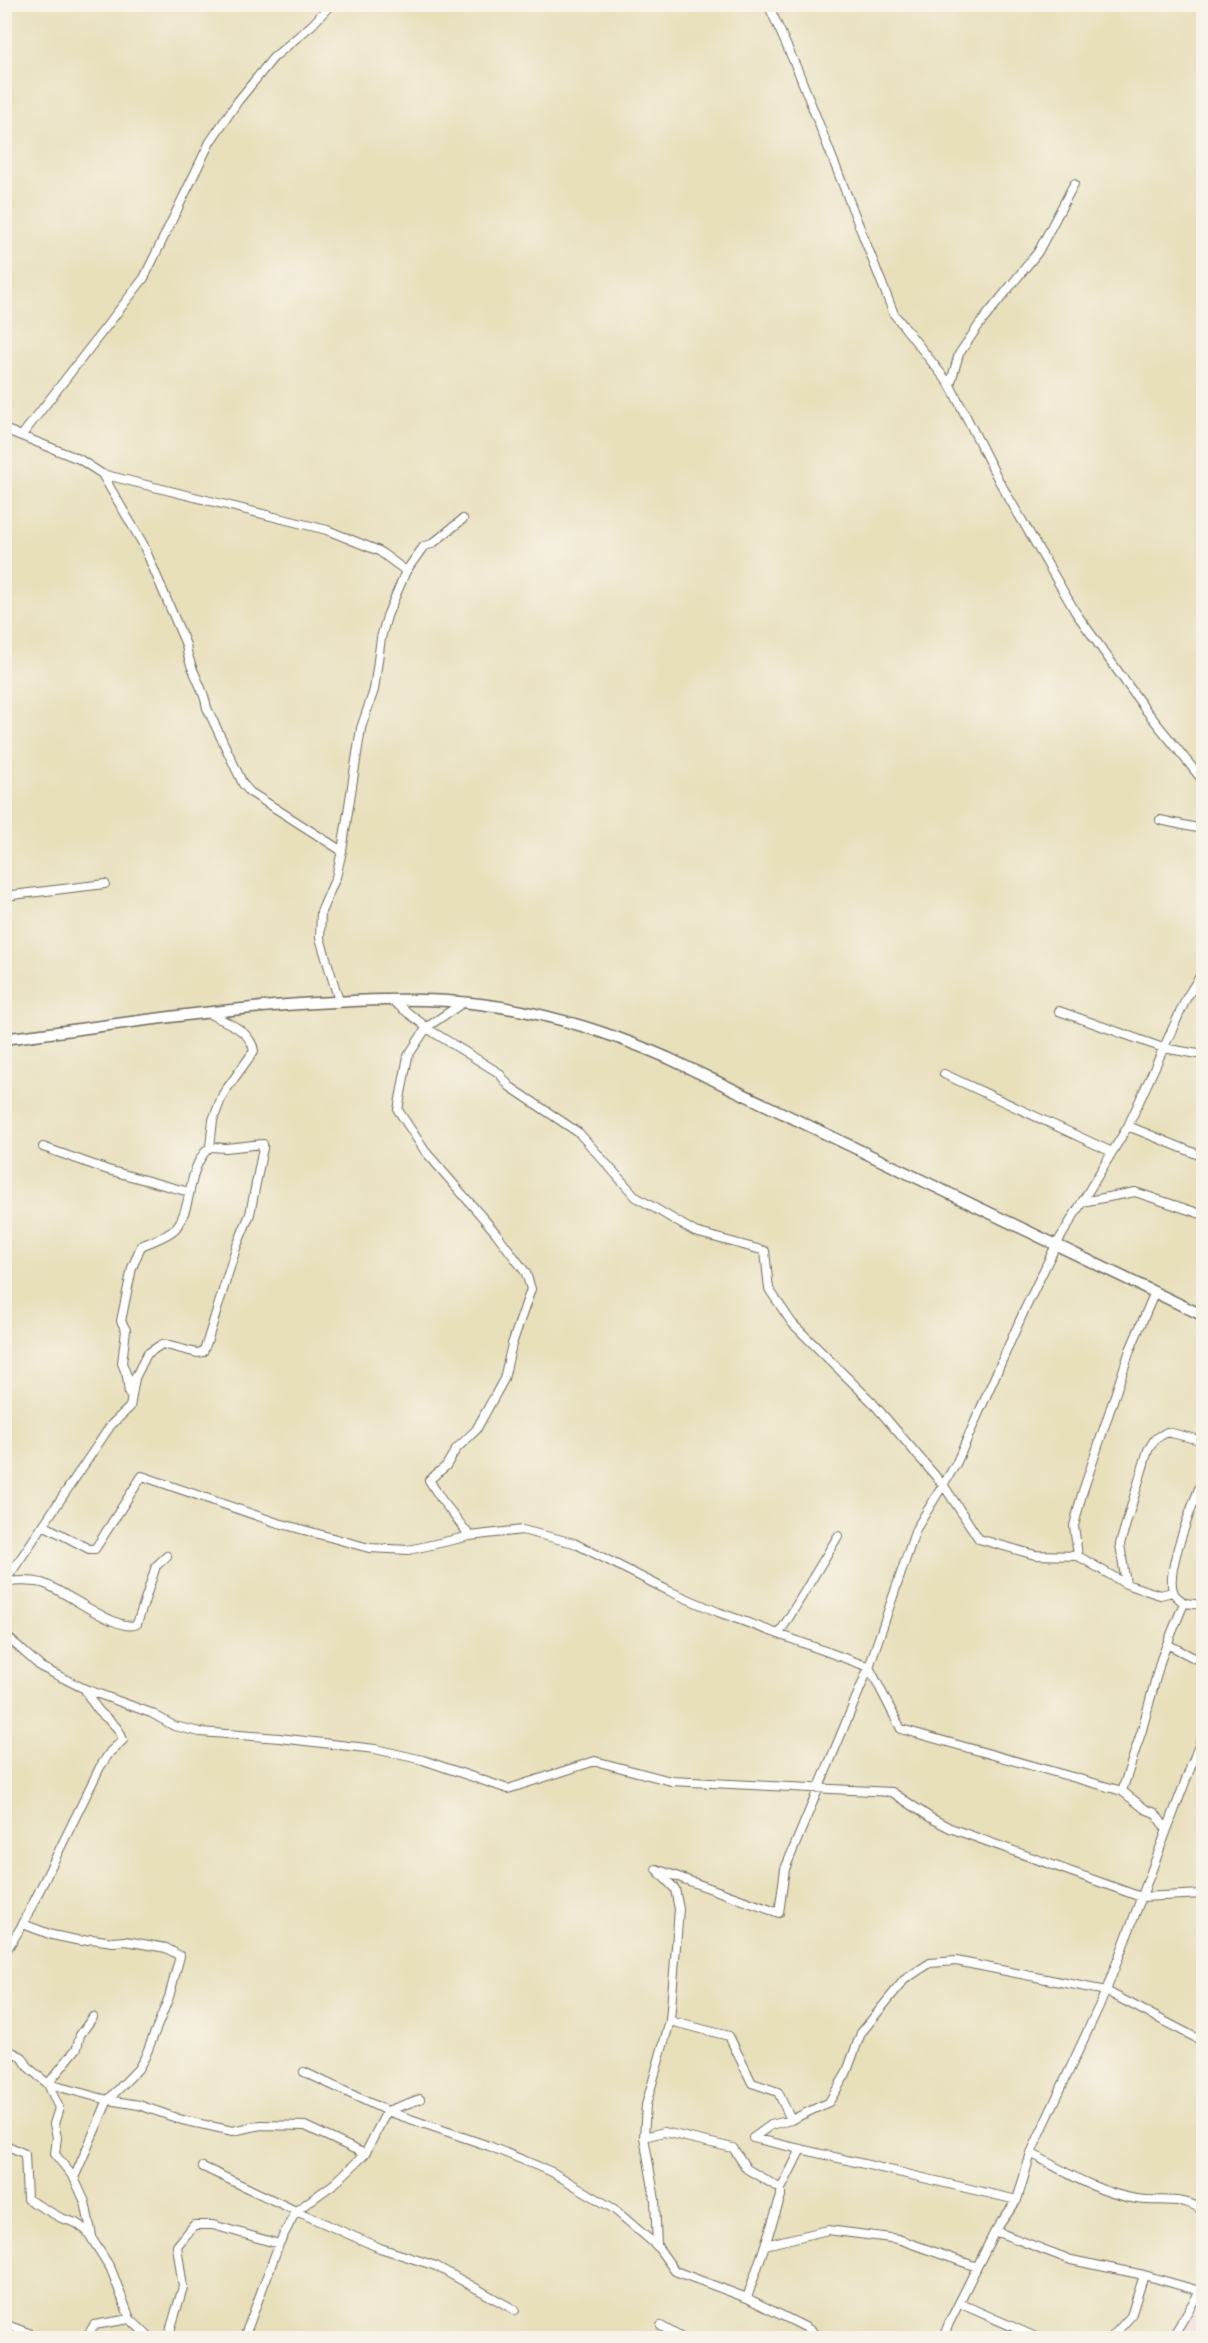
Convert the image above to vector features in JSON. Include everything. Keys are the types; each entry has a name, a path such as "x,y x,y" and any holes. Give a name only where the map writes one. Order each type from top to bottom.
{"street":[{"path":"22,435 144,278 210,142 238,101 273,58 313,24 331,4"},
{"path":"768,4 798,71 894,314 950,385 999,481 1076,613 1144,709 1203,782"},
{"path":"950,385 959,354 979,325 1038,252 1074,184"},
{"path":"4,429 79,459 102,474 327,530 379,551 406,571"},
{"path":"102,474 143,544 186,645 187,655 206,699 207,708 243,784 250,792 342,851"},
{"path":"339,1001 320,938 321,912 336,877 342,851 361,728 374,690 381,638 387,616 406,571 424,546 432,544 463,519"},
{"path":"1160,820 1197,828 1203,832"},
{"path":"4,896 105,884"},
{"path":"657,2246 655,2200 644,2137 646,2105 670,2022 679,1909 675,1889 656,1869 779,1913 785,1869 869,1667 916,1530 956,1464 1056,1245 1128,1126 1187,997 1203,970"},
{"path":"390,999 427,1027 500,1073 508,1086 579,1134 636,1197 695,1232 765,1251 769,1289 792,1323 872,1402 944,1486 979,1539 1035,1556 1078,1556 1125,1584 1160,1595 1173,1592"},
{"path":"4,1039 270,1005 339,1001 390,999 464,1002 532,1012 623,1039 668,1058 1203,1316"},
{"path":"464,1002 427,1027 408,1056 398,1110 424,1151 502,1240 526,1273 531,1289 512,1344 504,1379 476,1430 456,1449 447,1466 429,1480 470,1536"},
{"path":"1059,1011 1163,1048 1203,1055"},
{"path":"130,1407 127,1376 122,1363 126,1330 121,1321 132,1269 141,1246 175,1229 182,1216 191,1179 201,1155 210,1147 213,1120 223,1094 254,1051 253,1043 238,1028 206,1013"},
{"path":"944,1074 1112,1152"},
{"path":"1128,1126 1203,1157"},
{"path":"5,1582 45,1526 111,1425 130,1407 135,1378 147,1354 162,1344 197,1353 204,1352 236,1248 250,1214 263,1144 226,1148 210,1147"},
{"path":"43,1147 108,1170 189,1192"},
{"path":"1082,1202 1135,1192 1203,1215"},
{"path":"1078,1556 1074,1526 1082,1494 1131,1350 1154,1293"},
{"path":"1125,1584 1120,1544 1148,1450 1155,1439 1167,1432 1203,1441"},
{"path":"1203,1475 1186,1522 1171,1577 1173,1592 1184,1603 1203,1605"},
{"path":"45,1526 89,1549 95,1549 142,1476 275,1522 369,1548 409,1550 470,1536 522,1530 573,1543 718,1612 869,1667 901,1729 1122,1791 1145,1809 1155,1813 1166,1829"},
{"path":"779,1634 838,1536"},
{"path":"5,1582 23,1580 42,1583 69,1595 111,1621 128,1627 135,1626 156,1566 168,1556"},
{"path":"1122,1791 1167,1644 1184,1603"},
{"path":"4,1634 41,1667 85,1689 151,1713 174,1726 200,1732 375,1749 423,1760 508,1789 595,1761 671,1781 892,1792 950,1828 1141,1897 1203,1894"},
{"path":"1167,1644 1203,1663"},
{"path":"4,1954 23,1924 100,1767 110,1752 123,1740 113,1722 101,1713 85,1689"},
{"path":"943,2338 995,2231 1017,2200 1031,2153 1106,1991 1203,1732"},
{"path":"23,1924 52,1935 81,1941 92,1939 112,1942 126,1941 166,1947 180,1956 169,1997 145,2057 138,2069 108,2100 74,2178"},
{"path":"1017,2200 753,2138 771,2125 791,2120 829,2102 846,2074 861,2033 904,1980 930,1963 956,1961 1106,1991 1203,2042"},
{"path":"48,2084 77,2048 80,2035 93,2017"},
{"path":"670,2022 729,2037 752,2083 778,2092 791,2120"},
{"path":"4,2048 22,2057 28,2068 48,2084 108,2100 139,2104 182,2120 233,2130 261,2125 305,2126 365,2154"},
{"path":"304,2072 387,2111 489,2146 552,2172 614,2209 657,2246 675,2271 747,2298 807,2328 820,2338"},
{"path":"48,2084 59,2108 54,2124 57,2137 55,2154 74,2178 85,2202 94,2242"},
{"path":"244,2338 279,2244 296,2211 335,2183 365,2154 387,2111 420,2099"},
{"path":"644,2137 664,2132 733,2148 747,2169 781,2189"},
{"path":"4,2145 25,2154 27,2199 61,2218 76,2223 87,2231 111,2269 130,2319 150,2338"},
{"path":"747,2298 781,2196 781,2189 801,2149"},
{"path":"1031,2153 1098,2189 1138,2199 1176,2201 1197,2206 1203,2212"},
{"path":"203,2167 380,2248 436,2266 516,2310"},
{"path":"168,2338 183,2287 177,2246 194,2226 213,2225 279,2244"},
{"path":"765,2245 828,2230 898,2239 977,2267"},
{"path":"995,2231 1071,2260 1202,2288 1172,2338"},
{"path":"1111,2338 1131,2316 1144,2275"},
{"path":"959,2303 1038,2338"},
{"path":"86,2338 94,2325 130,2319"},
{"path":"4,2324 42,2338"},
{"path":"661,2326 682,2338"}],"shaded area":[{"path":"1203,2293 1203,2338 1179,2338"}]}
